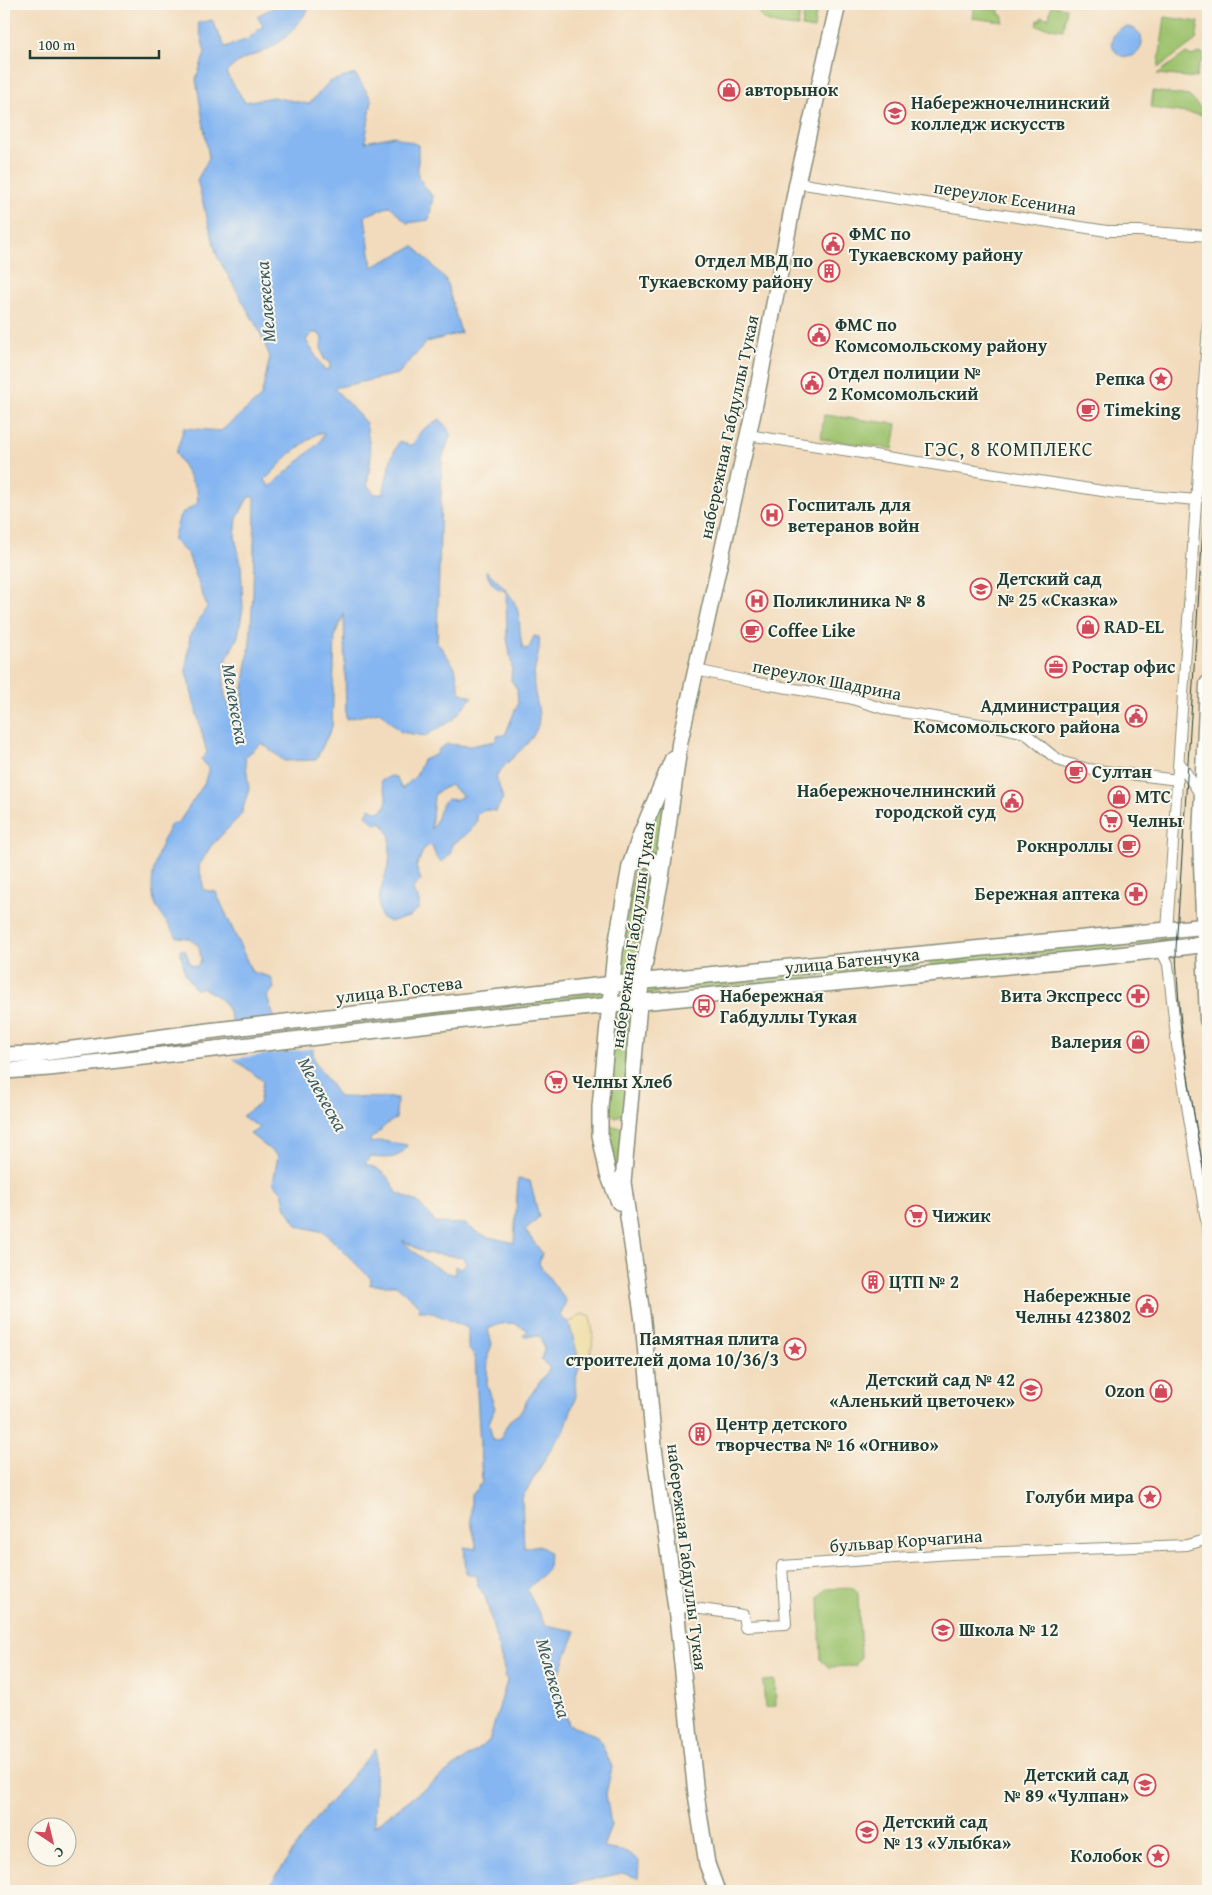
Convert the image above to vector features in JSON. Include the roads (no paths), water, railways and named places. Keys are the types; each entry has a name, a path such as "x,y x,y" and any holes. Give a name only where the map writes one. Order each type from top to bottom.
{"main road":[{"name":"набережная Габдуллы Тукая","path":"717,1891 708,1864 696,1794 676,1608 654,1447 643,1320 623,1182 642,982 661,878 680,741 748,435 797,183 838,4"},
{"path":"1208,684 1201,837 1207,926 1208,1020"},
{"name":"набережная Габдуллы Тукая","path":"629,1225 608,1174 602,1148 600,1107 611,986 630,866 640,834 680,741"},
{"path":"630,866 644,859 651,860 658,865 661,878"},
{"name":"улица Батенчука","path":"594,986 611,986 1207,926"},
{"name":"улица Батенчука","path":"500,1016 1207,944"},
{"path":"930,954 924,957 922,963 930,972"},
{"name":"улица В.Гостева","path":"4,1055 36,1054 208,1031 594,986"},
{"name":"улица В.Гостева","path":"4,1071 49,1068 500,1016"},
{"path":"600,1107 611,1124 622,1122 629,1112"}],"street":[{"name":"переулок Есенина","path":"797,183 1107,231 1138,231 1208,236"},
{"path":"1168,931 1208,325"},
{"path":"748,435 1115,493 1196,500"},
{"name":"переулок Шадрина","path":"696,670 752,682 849,698 888,710 1000,726 1025,732 1063,762 1088,769 1178,780"},
{"path":"1179,762 1203,797"},
{"path":"1161,950 1168,964 1176,1045 1208,1232"},
{"name":"бульвар Корчагина","path":"676,1608 687,1607 743,1615 745,1626 786,1624 782,1566 951,1554 1187,1545 1208,1539"}],"water":[{"name":"Мелекеска","path":"276,4 311,5 298,23 277,44 243,60 226,73 245,102 273,97 309,104 329,82 355,74 372,100 365,142 394,136 418,145 418,177 433,197 429,220 407,223 390,206 365,216 372,267 414,246 446,280 461,333 427,342 398,374 334,388 366,423 371,456 367,485 375,494 383,494 391,459 399,441 412,446 421,431 440,419 451,433 442,459 437,642 455,667 460,692 472,697 453,720 425,736 401,732 380,712 346,719 344,614 335,635 332,727 316,760 284,761 262,743 245,757 249,789 241,815 211,846 199,866 204,890 216,892 252,972 271,977 274,988 267,997 283,1041 311,1034 314,1060 339,1097 397,1098 396,1119 387,1124 370,1139 371,1143 382,1141 407,1145 401,1154 387,1158 370,1157 365,1164 385,1174 397,1193 418,1202 436,1223 465,1224 481,1235 514,1243 518,1179 530,1181 539,1217 525,1230 542,1253 539,1264 566,1301 560,1316 569,1323 580,1364 575,1382 576,1396 564,1431 555,1442 522,1498 524,1548 539,1545 549,1552 548,1569 527,1590 545,1625 576,1631 556,1682 569,1725 598,1736 612,1767 606,1794 611,1825 603,1848 627,1852 639,1861 638,1878 622,1873 542,1891 266,1891 312,1823 376,1748 374,1826 489,1741 507,1681 486,1599 478,1585 477,1576 466,1573 464,1547 477,1549 471,1522 471,1495 482,1482 475,1357 468,1348 468,1328 428,1311 418,1311 419,1305 396,1285 370,1285 371,1279 324,1232 298,1226 286,1208 282,1192 273,1183 278,1156 250,1134 260,1128 242,1116 259,1104 263,1081 220,1048 236,1035 229,1011 223,1002 212,993 203,988 195,989 185,973 180,949 185,950 190,964 196,967 201,961 199,946 188,938 177,937 160,913 153,896 152,885 155,863 162,842 171,824 179,822 204,784 209,768 201,759 207,753 186,671 190,635 207,607 188,554 173,540 180,515 198,503 197,490 176,453 184,428 221,431 261,397 270,357 260,332 217,256 197,180 209,158 196,79 205,53 198,23 212,20 225,47 248,39 263,26 257,16 276,6","holes":["312,333 318,333 322,338 321,347 324,359 330,362 330,369 324,370 306,340","318,433 324,434 319,443 270,487 265,480 291,453","252,496 255,500 253,593 250,643 243,689 241,735 225,696 223,667 238,636 243,608 241,564 235,537 237,519 247,499","402,1240 425,1253 462,1257 466,1263 460,1269 455,1266 455,1275 433,1266","514,1323 528,1330 523,1336 540,1336 544,1349 541,1360 550,1368 527,1400 521,1412 510,1420 500,1439 493,1441 489,1423 495,1408 487,1385 488,1356 492,1344 488,1329 500,1324"]},
{"path":"1127,27 1138,31 1142,42 1138,53 1127,57 1116,53 1112,42 1116,31"},
{"path":"486,570 507,591 515,603 519,617 523,649 529,648 534,636 539,637 534,681 539,713 537,727 528,743 507,763 496,777 503,798 496,811 485,810 476,815 477,821 475,825 452,844 450,855 442,862 437,859 431,844 424,849 416,867 421,880 412,890 419,899 419,908 409,917 389,922 381,917 379,903 389,863 390,835 382,822 375,824 366,815 370,808 378,812 383,810 387,801 387,795 381,781 391,776 396,777 402,789 416,776 423,760 437,754 438,750 447,744 470,746 496,741 497,736 505,735 518,703 517,689 511,680 512,666 507,638 506,591 495,587","holes":["450,785 463,796 455,800 447,799 444,802 431,829 434,796 437,792"]}],"tram line":[{"path":"1208,450 1176,949 1183,1042 1208,1196"}],"place":[{"name":"авторынок","path":"729,90"},
{"name":"Набережночелнинский колледж искусств","path":"895,113"},
{"name":"ФМС по Тукаевскому району","path":"833,244"},
{"name":"Отдел МВД по Тукаевскому району","path":"829,271"},
{"name":"ФМС по Комсомольскому району","path":"819,335"},
{"name":"Репка","path":"1161,379"},
{"name":"Отдел полиции № 2 Комсомольский","path":"812,383"},
{"name":"Timeking","path":"1088,410"},
{"name":"Госпиталь для ветеранов войн","path":"772,515"},
{"name":"Детский сад № 25 «Сказка»","path":"981,589"},
{"name":"Поликлиника № 8","path":"757,601"},
{"name":"RAD-EL","path":"1088,627"},
{"name":"Coffee Like","path":"752,631"},
{"name":"Ростар офис","path":"1056,667"},
{"name":"Администрация Комсомольского района","path":"1136,716"},
{"name":"Султан","path":"1076,772"},
{"name":"МТС","path":"1119,797"},
{"name":"Набережночелнинский городской суд","path":"1012,801"},
{"name":"Челны","path":"1111,821"},
{"name":"Рокнроллы","path":"1129,846"},
{"name":"Бережная аптека","path":"1136,894"},
{"name":"Вита Экспресс","path":"1138,996"},
{"name":"Набережная Габдуллы Тукая","path":"704,1006"},
{"name":"Валерия","path":"1138,1042"},
{"name":"Челны Хлеб","path":"556,1082"},
{"name":"Чижик","path":"916,1216"},
{"name":"ЦТП № 2","path":"873,1282"},
{"name":"Набережные Челны 423802","path":"1147,1306"},
{"name":"Памятная плита строителей дома 10/36/3","path":"795,1349"},
{"name":"Детский сад № 42 «Аленький цветочек»","path":"1031,1390"},
{"name":"Ozon","path":"1161,1391"},
{"name":"Центр детского творчества № 16 «Огниво»","path":"700,1434"},
{"name":"Голуби мира","path":"1150,1497"},
{"name":"Школа № 12","path":"943,1630"},
{"name":"Детский сад № 89 «Чулпан»","path":"1145,1785"},
{"name":"Детский сад № 13 «Улыбка»","path":"867,1832"},
{"name":"Колобок","path":"1158,1856"}],"district":[{"name":"ГЭС, 8 КОМПЛЕКС","path":"1009,449"}]}
